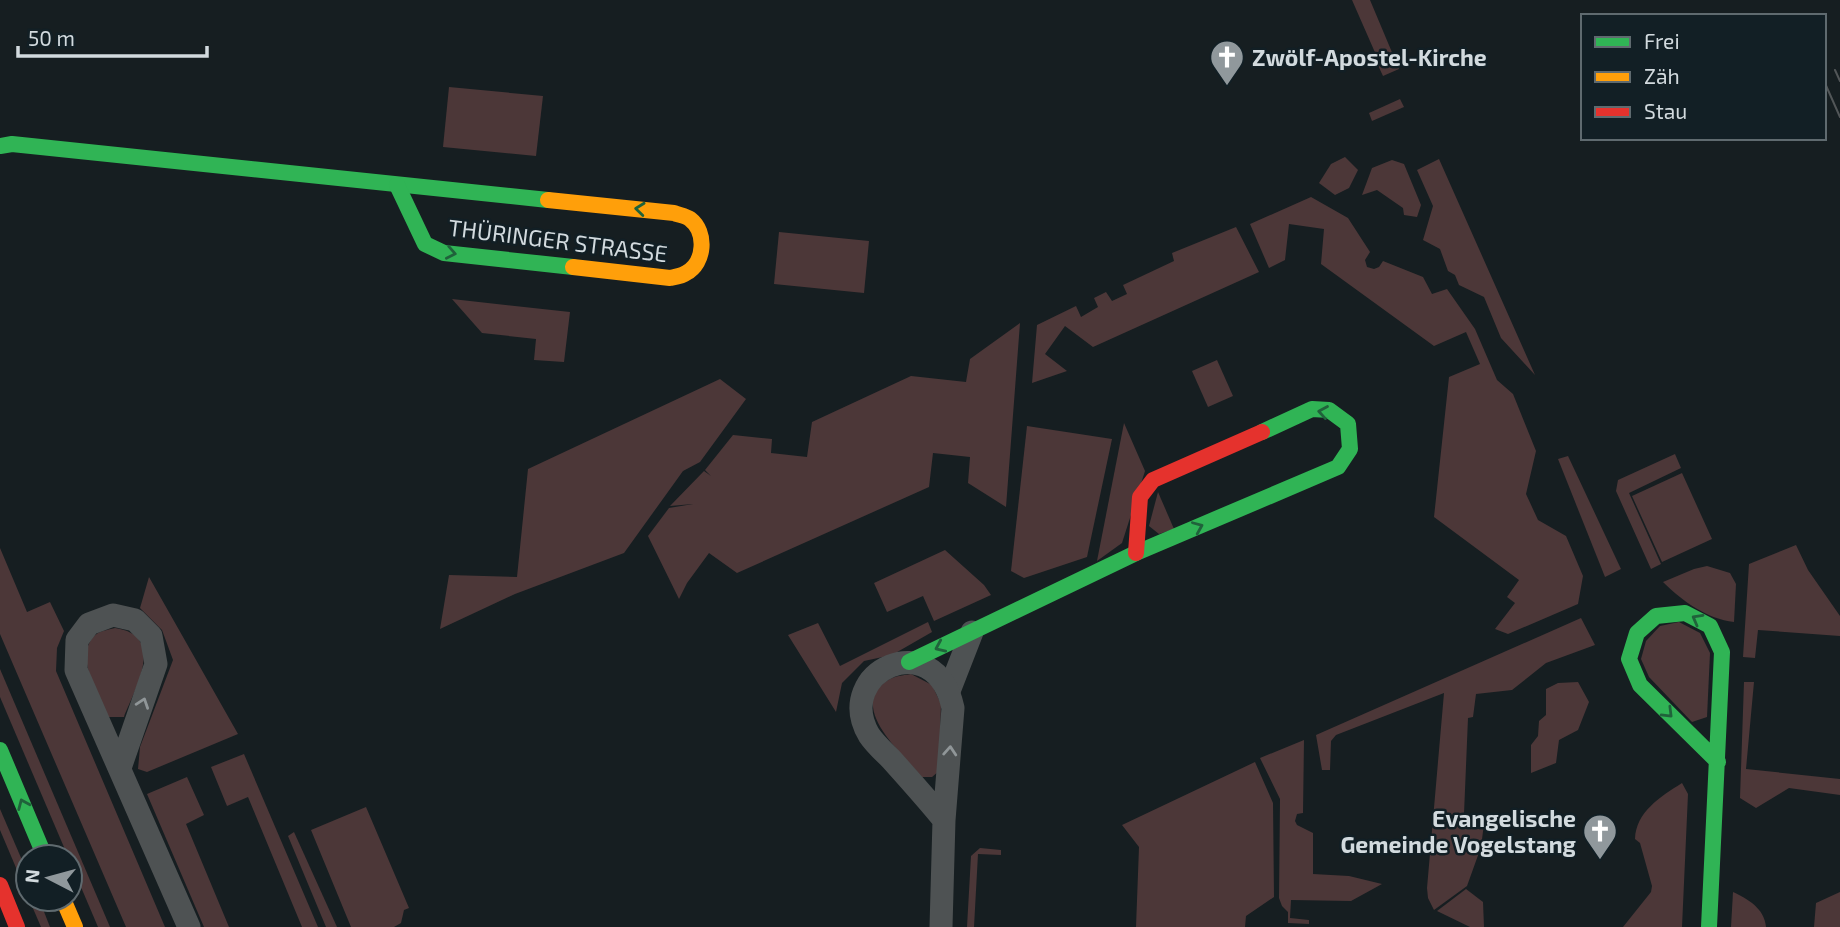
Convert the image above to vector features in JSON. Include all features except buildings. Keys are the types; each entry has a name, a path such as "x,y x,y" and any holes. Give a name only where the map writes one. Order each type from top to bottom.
{"main road":[{"name":"THÜRINGER STRASSE","path":"0,146 12,144 674,213 690,219 701,232 702,252 696,266 685,274 670,278 444,253 425,244 397,185"},
{"path":"909,662 1136,554 1338,467 1350,449 1348,424 1329,410 1312,409 1153,480 1140,497 1136,554"},
{"path":"1709,927 1718,762 1722,652 1710,626 1685,612 1656,616 1637,633 1629,659 1640,685 1718,762"},
{"path":"0,750 40,843"},
{"path":"0,885 18,927"}],"street":[{"path":"120,768 156,664 151,636 135,620 113,615 89,624 77,640 76,670 189,927"},
{"path":"949,691 972,632"},
{"path":"941,927 944,820 953,708 949,691 940,677 928,667 909,662 889,665 874,676 863,694 861,715 870,736 944,820"}],"shaded area":[{"path":"1352,0 1370,0 1399,69 1383,76"},
{"path":"449,87 543,96 536,156 443,147"},
{"path":"1400,99 1404,107 1372,121 1369,113"},
{"path":"1345,157 1358,170 1349,188 1335,195 1319,183 1331,164"},
{"path":"1439,159 1535,375 1501,338 1484,297 1459,285 1455,275 1448,271 1440,249 1423,240 1433,206 1417,170"},
{"path":"1392,160 1404,164 1421,205 1417,217 1404,215 1403,208 1377,190 1362,195 1372,168"},
{"path":"1311,197 1348,218 1370,252 1365,260 1367,267 1374,269 1383,261 1423,277 1432,294 1447,289 1475,329 1497,380 1513,394 1536,451 1526,494 1538,520 1566,536 1583,576 1578,604 1508,634 1495,629 1515,603 1507,597 1519,580 1434,517 1449,377 1480,364 1466,332 1434,346 1321,264 1324,229 1289,224 1285,260 1269,268 1250,224"},
{"path":"1236,227 1259,272 1093,347 1065,326 1045,354 1067,371 1032,383 1037,325 1076,306 1081,317 1098,307 1094,298 1106,292 1112,301 1127,294 1123,285 1174,261 1172,253"},
{"path":"779,232 869,241 864,293 774,284"},
{"path":"452,299 570,312 564,362 534,360 536,339 482,333"},
{"path":"1020,323 1006,507 968,483 970,457 933,453 929,487 737,573 709,553 679,599 648,536 669,508 693,504 670,506 704,471 711,476 705,470 733,435 772,439 771,453 807,457 812,422 911,376 966,382 970,359"},
{"path":"1217,360 1233,396 1208,407 1192,371"},
{"path":"720,379 746,399 700,462 683,471 624,553 515,594 440,629 449,575 517,577 528,469"},
{"path":"1124,423 1145,471 1122,543 1097,561"},
{"path":"1027,426 1112,439 1087,557 1024,578 1011,571"},
{"path":"1675,454 1681,468 1629,493 1661,564 1651,569 1616,491 1618,480"},
{"path":"1568,456 1621,569 1605,577 1558,459"},
{"path":"1682,473 1712,539 1662,562 1632,496"},
{"path":"1158,492 1174,529 1159,534 1149,526"},
{"path":"1796,545 1808,570 1840,616 1840,636 1758,630 1755,658 1743,657 1749,564"},
{"path":"0,548 27,612 50,602 64,631 57,648 56,671 165,927 126,927 0,634"},
{"path":"945,550 984,585 991,595 934,621 923,596 887,612 874,583"},
{"path":"1707,566 1730,573 1736,584 1734,622 1714,617 1696,608 1663,582"},
{"path":"149,577 238,734 147,772 138,769 140,747 173,660 162,630 140,608"},
{"path":"1581,618 1595,645 1546,663 1512,690 1476,694 1473,717 1468,718 1464,814 1485,816 1481,847 1467,886 1434,910 1427,888 1444,693 1336,735 1331,741 1330,770 1322,770 1316,735"},
{"path":"928,622 932,632 892,655 864,661 842,683 836,712 788,635 818,623 840,666"},
{"path":"1679,622 1700,633 1710,653 1707,717 1692,722 1649,677 1641,659 1646,641 1660,626"},
{"path":"115,628 131,633 139,640 143,650 141,673 124,717 108,717 87,662 90,641 98,633"},
{"path":"0,669 74,843 62,843 0,697"},
{"path":"911,674 932,685 941,704 939,771 932,777 922,777 891,743 875,715 873,702 877,690 890,679"},
{"path":"1578,682 1589,702 1578,730 1559,740 1556,763 1531,773 1531,745 1538,736 1539,721 1546,715 1546,689 1558,683"},
{"path":"1744,682 1754,682 1746,769 1840,779 1840,795 1789,788 1756,808 1740,798"},
{"path":"1304,740 1303,813 1297,814 1295,821 1297,825 1313,833 1313,874 1349,876 1382,884 1351,901 1291,900 1290,918 1309,920 1309,924 1288,923 1288,912 1279,898 1280,799 1260,758"},
{"path":"244,754 318,927 302,927 248,797 227,806 211,767"},
{"path":"1255,762 1273,803 1274,897 1246,916 1245,927 1136,927 1139,847 1122,825"},
{"path":"187,777 204,815 186,824 229,927 204,927 147,794"},
{"path":"1682,783 1688,794 1682,927 1623,927 1651,892 1652,886 1640,843 1635,839 1636,829 1651,806"},
{"path":"366,807 409,908 404,910 401,923 394,927 351,927 311,830"},
{"path":"0,809 15,843 14,863 0,830"},
{"path":"294,832 337,927 326,927 288,836"},
{"path":"980,848 1001,850 1001,855 978,854 974,927 967,927 971,856"},
{"path":"84,866 110,927 98,927 84,894"},
{"path":"1466,889 1483,902 1484,927 1470,927 1437,911"},
{"path":"1733,892 1759,909 1766,927 1731,927"},
{"path":"1840,892 1840,927 1814,927 1816,903"},
{"path":"35,913 44,913 50,927 41,927"}],"tram line":[{"path":"1835,70 1840,81"},
{"path":"1826,86 1840,117"}],"traffic: fast":[{"path":"0,146 12,144 548,200"},
{"path":"397,185 425,244 444,253 573,267"},
{"path":"909,662 1136,553 1338,467 1350,449 1348,424 1329,410 1312,409 1262,432"},
{"path":"1709,927 1722,652 1710,626 1685,613 1656,616 1637,633 1629,659 1640,685 1718,762"},
{"path":"0,750 39,843"}],"traffic: slow":[{"path":"548,200 674,213 690,219 701,239 702,247 697,262 686,273 676,277 573,267"},
{"path":"69,913 75,927"}],"traffic: jam":[{"path":"1136,553 1140,497 1153,480 1262,432"},
{"path":"0,885 17,927"}],"place":[{"name":"Zwölf-Apostel-Kirche","path":"1227,87"},
{"name":"Evangelische Gemeinde Vogelstang","path":"1600,861"}]}
